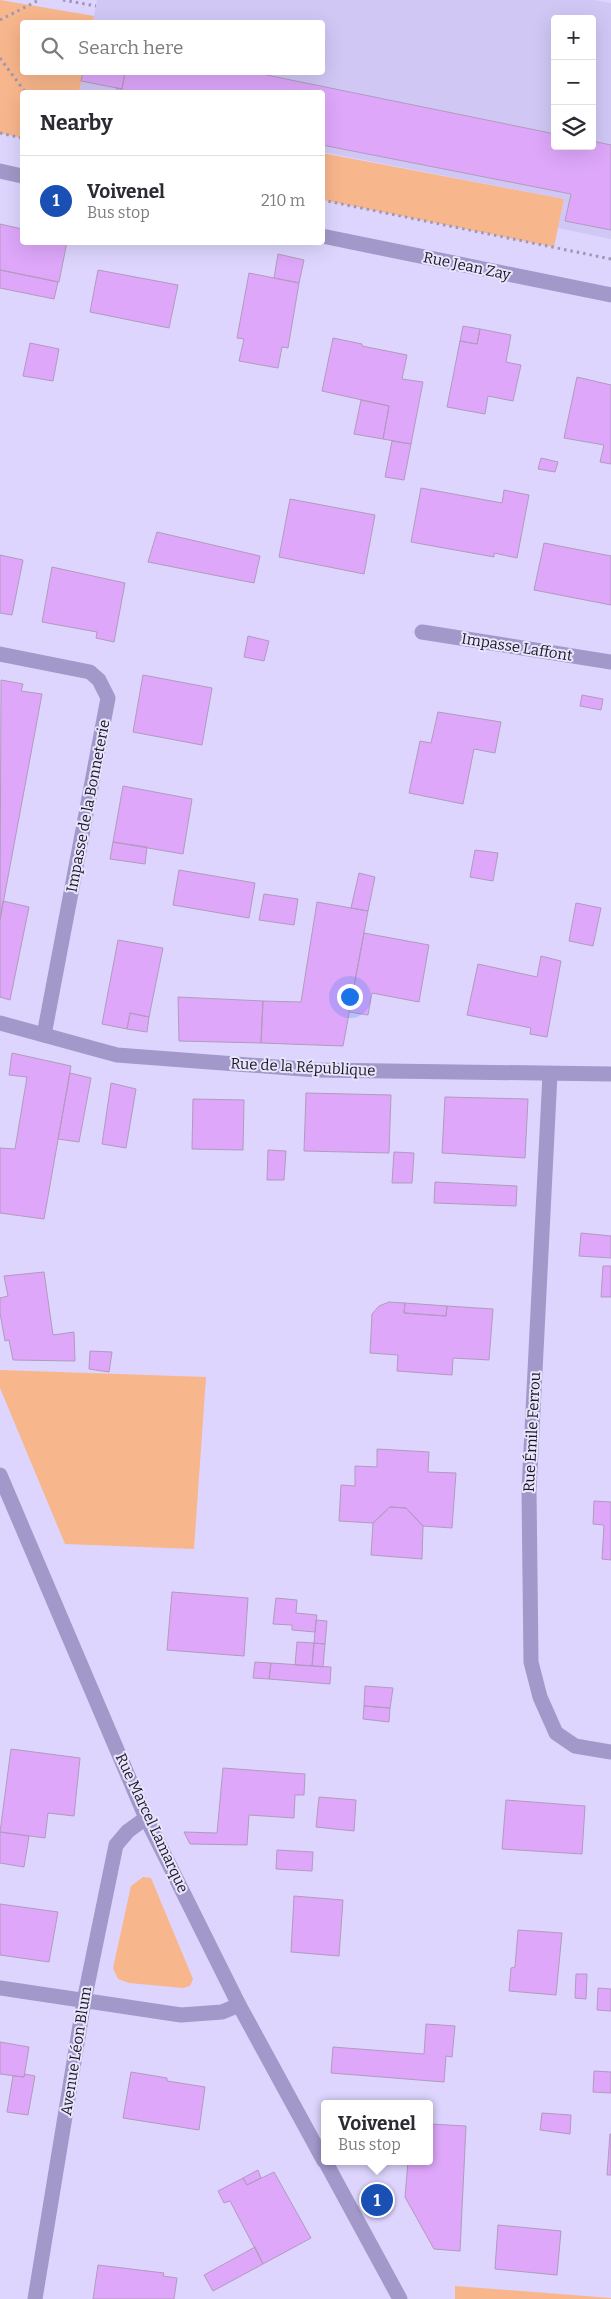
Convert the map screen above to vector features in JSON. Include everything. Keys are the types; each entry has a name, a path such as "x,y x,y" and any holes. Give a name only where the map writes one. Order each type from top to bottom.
{"street":[{"path":"0,171 20,176"},
{"name":"Rue Jean Zay","path":"325,237 611,295"},
{"name":"Impasse Laffont","path":"422,632 611,662"},
{"name":"Impasse de la Bonneterie","path":"0,654 90,672 99,680 108,698 44,1035"},
{"name":"Rue de la République","path":"0,1023 117,1055 316,1070 611,1074"},
{"name":"Rue Émile Ferrou","path":"550,1074 529,1490 531,1662 540,1697 556,1733 575,1746 608,1752"},
{"name":"Rue Marcel Lamarque","path":"0,1475 146,1818 239,2005 321,2154"},
{"name":"Avenue Léon Blum","path":"35,2299 84,2000 116,1845 128,1831 146,1818"},
{"path":"0,1988 181,2015 222,2012 239,2005"},
{"name":"Rue Marcel Lamarque","path":"327,2165 400,2299"}],"path":[{"path":"0,20 39,0"},
{"path":"63,0 96,6"},
{"path":"0,58 24,90"},
{"path":"0,133 20,138"},
{"path":"325,201 611,259"}],"shaded area":[{"path":"0,0 94,16 93,20 20,20 20,75 83,75 79,90 20,90 20,138 0,133"},
{"path":"97,0 594,0 611,3 611,239 558,228 564,199 325,152 325,90 79,90 83,75 325,75 325,20 93,20"},
{"path":"325,154 564,199 554,247 325,200"},
{"path":"0,1370 206,1377 194,1549 65,1544 0,1388"},
{"path":"143,1877 151,1878 193,1979 190,1986 183,1988 129,1983 118,1979 113,1968 131,1886"},
{"path":"455,2286 611,2298 611,2299 455,2299"}],"building":[{"path":"82,75 124,75 122,89 81,81"},
{"path":"124,75 267,75 551,133 551,150 596,150 596,142 611,145 611,230 565,221 571,194 325,146 325,90 116,90 117,88 122,89"},
{"path":"0,224 20,229 20,245 66,245 59,282 0,270"},
{"path":"278,254 304,260 299,283 274,278"},
{"path":"0,270 58,282 54,299 0,288"},
{"path":"98,270 178,285 169,328 90,312"},
{"path":"249,273 299,283 288,348 282,347 278,368 239,361 244,339 237,338"},
{"path":"463,326 480,329 477,344 460,341"},
{"path":"480,329 511,335 506,362 521,365 513,401 488,396 485,414 447,407 460,341 477,344"},
{"path":"333,338 407,355 402,379 423,382 411,444 383,439 389,406 322,391"},
{"path":"30,343 59,349 53,381 23,376"},
{"path":"577,377 611,385 611,464 600,462 604,445 564,438"},
{"path":"361,400 389,406 383,439 354,434"},
{"path":"392,441 411,444 404,480 385,477"},
{"path":"541,458 558,462 555,472 538,469"},
{"path":"421,488 502,503 504,490 529,495 517,558 494,553 494,557 411,542"},
{"path":"290,499 375,515 364,574 279,557"},
{"path":"157,532 260,556 254,583 148,562"},
{"path":"544,543 611,556 611,605 534,590"},
{"path":"0,555 23,560 12,615 0,613"},
{"path":"52,567 125,583 114,642 96,638 97,632 42,622"},
{"path":"248,636 269,641 264,661 244,657"},
{"path":"143,675 212,688 202,745 133,732"},
{"path":"1,680 23,684 21,691 42,694 0,920"},
{"path":"582,695 603,699 601,710 580,706"},
{"path":"438,712 501,722 495,753 474,749 463,804 409,793 420,741 431,743"},
{"path":"123,786 192,799 183,854 113,842"},
{"path":"113,842 147,847 145,864 110,859"},
{"path":"475,850 498,853 493,881 470,877"},
{"path":"179,870 255,883 249,918 173,905"},
{"path":"359,873 375,877 368,911 351,908"},
{"path":"264,894 298,899 294,925 259,920"},
{"path":"3,901 29,907 10,1000 0,997 0,920"},
{"path":"317,902 368,911 343,1046 261,1043 263,1001 301,1002"},
{"path":"576,903 601,908 593,946 569,941"},
{"path":"364,933 429,945 419,1002 372,993 368,1015 349,1012"},
{"path":"118,940 163,948 149,1017 130,1013 127,1029 102,1024"},
{"path":"541,956 561,961 547,1037 530,1034 531,1028 467,1015 478,964 537,977"},
{"path":"178,997 263,1001 261,1043 179,1041"},
{"path":"130,1013 149,1017 147,1032 127,1029"},
{"path":"12,1053 71,1066 44,1219 0,1213 0,1148 15,1149 27,1077 9,1075"},
{"path":"70,1073 91,1078 79,1142 58,1139"},
{"path":"111,1083 136,1089 126,1148 102,1144"},
{"path":"306,1093 391,1095 389,1153 304,1151"},
{"path":"445,1097 528,1099 525,1158 442,1153"},
{"path":"193,1099 244,1100 243,1150 192,1149"},
{"path":"268,1150 286,1151 284,1180 267,1180"},
{"path":"394,1152 414,1153 412,1183 392,1183"},
{"path":"435,1182 517,1186 516,1206 434,1203"},
{"path":"581,1233 611,1236 611,1258 579,1256"},
{"path":"603,1266 611,1266 611,1297 601,1297"},
{"path":"44,1272 53,1335 74,1332 75,1361 13,1360 9,1340 5,1341 0,1313 0,1298 8,1296 4,1276"},
{"path":"389,1302 405,1303 404,1313 446,1316 447,1306 493,1309 489,1360 453,1358 452,1375 397,1371 398,1355 370,1353 372,1314 379,1306"},
{"path":"405,1303 447,1306 446,1316 404,1313"},
{"path":"90,1351 112,1352 109,1372 89,1369"},
{"path":"377,1449 429,1452 428,1472 456,1473 452,1528 423,1526 406,1508 390,1507 373,1523 339,1521 341,1485 355,1486 355,1466 377,1467"},
{"path":"594,1501 611,1502 611,1560 602,1559 604,1525 593,1524"},
{"path":"390,1507 406,1508 423,1526 422,1559 371,1555 373,1523"},
{"path":"172,1592 248,1598 244,1656 167,1650"},
{"path":"276,1598 297,1600 296,1613 317,1615 315,1632 292,1630 292,1625 273,1624"},
{"path":"316,1620 327,1621 325,1644 314,1643"},
{"path":"297,1642 314,1643 312,1666 295,1665"},
{"path":"314,1643 325,1644 323,1667 312,1666"},
{"path":"255,1662 271,1663 269,1679 253,1678"},
{"path":"271,1663 331,1667 330,1684 269,1679"},
{"path":"365,1686 393,1688 390,1708 364,1706"},
{"path":"364,1706 390,1708 389,1722 363,1719"},
{"path":"11,1749 80,1758 74,1816 48,1813 45,1838 0,1832"},
{"path":"223,1768 305,1774 304,1795 295,1795 294,1818 249,1815 247,1845 190,1844 184,1832 217,1833"},
{"path":"319,1797 356,1800 354,1831 316,1827"},
{"path":"506,1800 585,1806 582,1854 502,1849"},
{"path":"0,1832 29,1836 24,1867 0,1863"},
{"path":"277,1850 313,1852 312,1871 276,1869"},
{"path":"294,1896 343,1900 339,1956 291,1952"},
{"path":"0,1904 58,1912 49,1962 0,1955"},
{"path":"518,1930 562,1933 556,1995 509,1991 511,1968 515,1967"},
{"path":"576,1974 587,1974 586,1999 575,1998"},
{"path":"598,1988 611,1989 611,2011 597,2010"},
{"path":"426,2024 455,2026 452,2057 446,2056 444,2082 331,2073 333,2047 424,2054"},
{"path":"0,2042 29,2047 24,2077 0,2074"},
{"path":"594,2071 611,2072 611,2093 593,2092"},
{"path":"131,2072 167,2078 167,2081 205,2087 199,2130 123,2118"},
{"path":"25,2074 35,2076 28,2115 7,2112 13,2076 24,2077"},
{"path":"542,2113 571,2115 570,2134 540,2130"},
{"path":"433,2124 466,2126 460,2251 434,2249 405,2197 408,2165 433,2165"},
{"path":"610,2134 611,2175 607,2175"},
{"path":"258,2170 261,2178 247,2185 243,2178"},
{"path":"274,2172 311,2238 263,2264 230,2201 224,2203 218,2191 243,2178 247,2185"},
{"path":"498,2225 561,2231 557,2275 495,2269"},
{"path":"255,2247 263,2264 213,2291 204,2275"},
{"path":"98,2265 164,2273 163,2276 177,2278 174,2299 93,2299"}],"place":[{"name":"Voivenel","path":"377,2200"}]}
